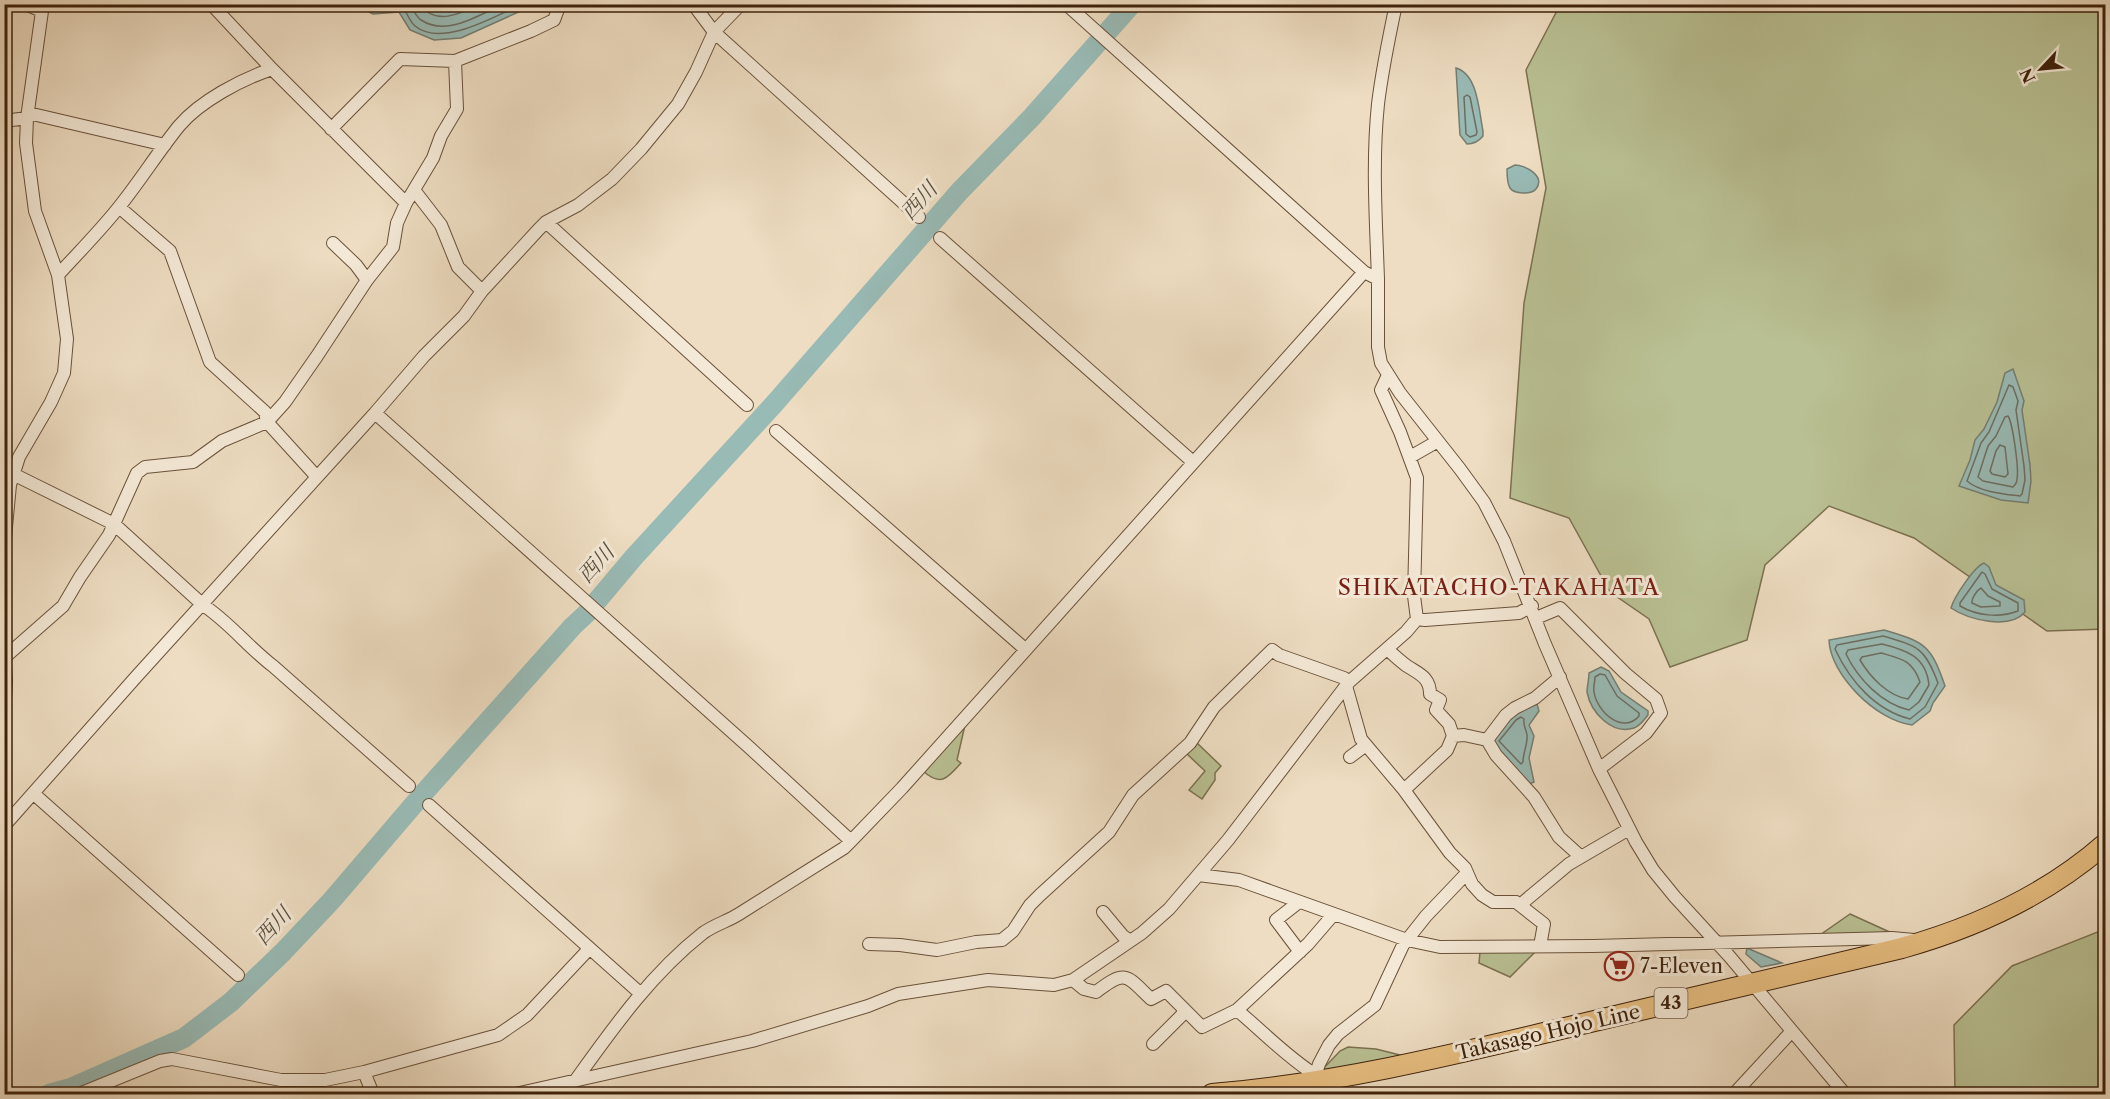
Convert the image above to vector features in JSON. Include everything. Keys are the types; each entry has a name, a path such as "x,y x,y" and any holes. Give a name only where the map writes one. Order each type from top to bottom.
{"main road":[{"name":"Takasago Hojo Line","path":"1212,1095 1313,1083 1482,1048 1926,941 2008,910 2056,882 2106,843"}],"street":[{"path":"4,548 7,500 13,474 24,448 51,402 64,373 67,339 58,275 35,211 26,143 42,8 25,4"},
{"path":"331,129 400,59 455,61 554,20 560,4"},
{"path":"693,4 714,32 919,217"},
{"path":"4,826 546,222 578,204 612,179 641,149 678,104 714,32 741,4"},
{"path":"1066,4 1364,272 1378,279"},
{"path":"1396,4 1378,105 1375,165 1378,346 1381,363 1484,502 1504,541 1599,769 1629,829 1653,870 1718,943 1845,1095"},
{"path":"212,5 272,69 406,203"},
{"path":"4,716 5,655 63,606 80,576 109,535 132,479 145,467 193,462 222,441 267,422 285,402 367,280 393,247 397,224 406,203 433,158 441,136 457,109 455,61"},
{"path":"58,275 119,207 180,124 201,106 254,75 272,69"},
{"path":"4,121 28,116 165,145"},
{"path":"414,190 441,225 458,267 482,291"},
{"path":"119,207 170,251 210,362 265,412 267,422 317,477"},
{"path":"546,222 747,405"},
{"path":"940,238 1193,462"},
{"path":"333,243 356,265 367,280"},
{"path":"575,1081 640,994 678,954 705,932 744,911 844,848 851,841 902,788 1024,649 1050,623 1364,272"},
{"path":"1388,375 1381,390 1417,478 1414,596 1417,619"},
{"path":"375,413 851,841"},
{"path":"776,432 1024,649"},
{"path":"1410,457 1438,441"},
{"path":"13,474 114,524 203,605 215,613 252,650 409,786"},
{"path":"1417,619 1534,612 1560,608 1625,673 1656,699 1659,706 1660,713 1646,733 1599,769"},
{"path":"515,1095 752,1041 898,994 988,980 1054,986 1073,980 1142,933 1169,909 1234,832 1348,684 1388,650 1417,619"},
{"path":"869,944 937,950 976,942 1002,940 1013,931 1030,905 1109,831 1133,795 1190,743 1214,707 1272,650 1344,678 1348,684 1361,739 1404,790 1443,844 1465,868 1466,874 1482,895 1493,902 1516,902 1544,924 1540,946"},
{"path":"1388,650 1431,685 1430,694 1440,700 1436,710 1449,724 1453,735 1447,750 1404,790"},
{"path":"1487,740 1506,715 1535,698 1560,677"},
{"path":"1453,735 1487,740 1496,755 1534,797 1559,837 1580,856"},
{"path":"1350,758 1366,745"},
{"path":"34,794 238,975"},
{"path":"429,805 640,994"},
{"path":"1520,905 1580,856 1629,829"},
{"path":"1313,1083 1319,1064 1329,1045 1338,1034 1375,1005 1407,940 1426,916 1466,874"},
{"path":"1198,875 1239,880 1407,940 1440,947 1892,938 1926,941"},
{"path":"1299,902 1276,920 1300,952"},
{"path":"1103,912 1130,941"},
{"path":"1073,980 1084,988 1096,992 1114,978 1124,977 1131,980 1151,999 1166,991 1202,1027 1237,1010 1300,952 1333,915"},
{"path":"79,1095 160,1061 172,1059 281,1080 325,1080 364,1072 498,1035 527,1015 589,949"},
{"path":"1153,1044 1182,1015 1184,1009"},
{"path":"1237,1010 1270,1037 1290,1058 1311,1072 1313,1083"},
{"path":"1734,1095 1792,1031"},
{"path":"364,1072 373,1095"}],"green space":[{"path":"1560,5 2105,5 2105,629 2047,631 1914,538 1829,506 1765,565 1747,640 1670,667 1649,619 1610,592 1569,518 1510,498 1524,303 1546,188 1526,70"},
{"path":"965,725 957,760 961,763 944,779 929,776 923,771"},
{"path":"1197,743 1221,766 1202,799 1189,790 1205,771 1187,754"},
{"path":"1850,914 1894,934 1820,935"},
{"path":"2105,929 2105,1094 1955,1094 1954,1025 2012,966"},
{"path":"1533,951 1534,953 1510,977 1479,963 1480,952"},
{"path":"1348,1047 1376,1049 1404,1056 1320,1072 1340,1051"}],"water":[{"path":"344,5 534,5 461,38 434,40 410,30 399,12 373,14"},
{"path":"1456,68 1469,78 1473,86 1483,131 1483,136 1478,141 1467,144 1460,135"},
{"path":"1515,165 1529,169 1536,176 1538,184 1534,191 1519,193 1510,188 1507,169"},
{"path":"2013,369 2024,401 2022,410 2031,481 2028,503 2001,500 1959,486 1970,460 1975,440 1984,429 1997,402 2005,373"},
{"path":"1984,563 1989,567 1996,585 2024,600 2025,612 2010,621 2000,622 1978,619 1951,608 1965,583"},
{"path":"1884,630 1909,638 1925,647 1935,662 1945,686 1930,711 1912,725 1898,722 1871,706 1846,681 1831,654 1829,640"},
{"path":"1601,667 1609,671 1621,692 1648,711 1642,723 1636,727 1626,729 1611,725 1593,707 1587,692 1589,673"},
{"path":"1537,704 1539,711 1529,725 1534,736 1529,758 1534,782 1529,784 1493,745 1498,731 1509,719"},
{"path":"1747,948 1782,963 1761,967 1746,954"}],"waterway":[{"name":"西川","path":"49,1094 71,1088 184,1038 231,1002 283,952 332,900 421,796 586,614 634,557 775,403 959,192 1032,117 1132,4"}],"place":[{"name":"7-Eleven","path":"1619,966"}],"district":[{"name":"SHIKATACHO-TAKAHATA","path":"1499,587"}]}
